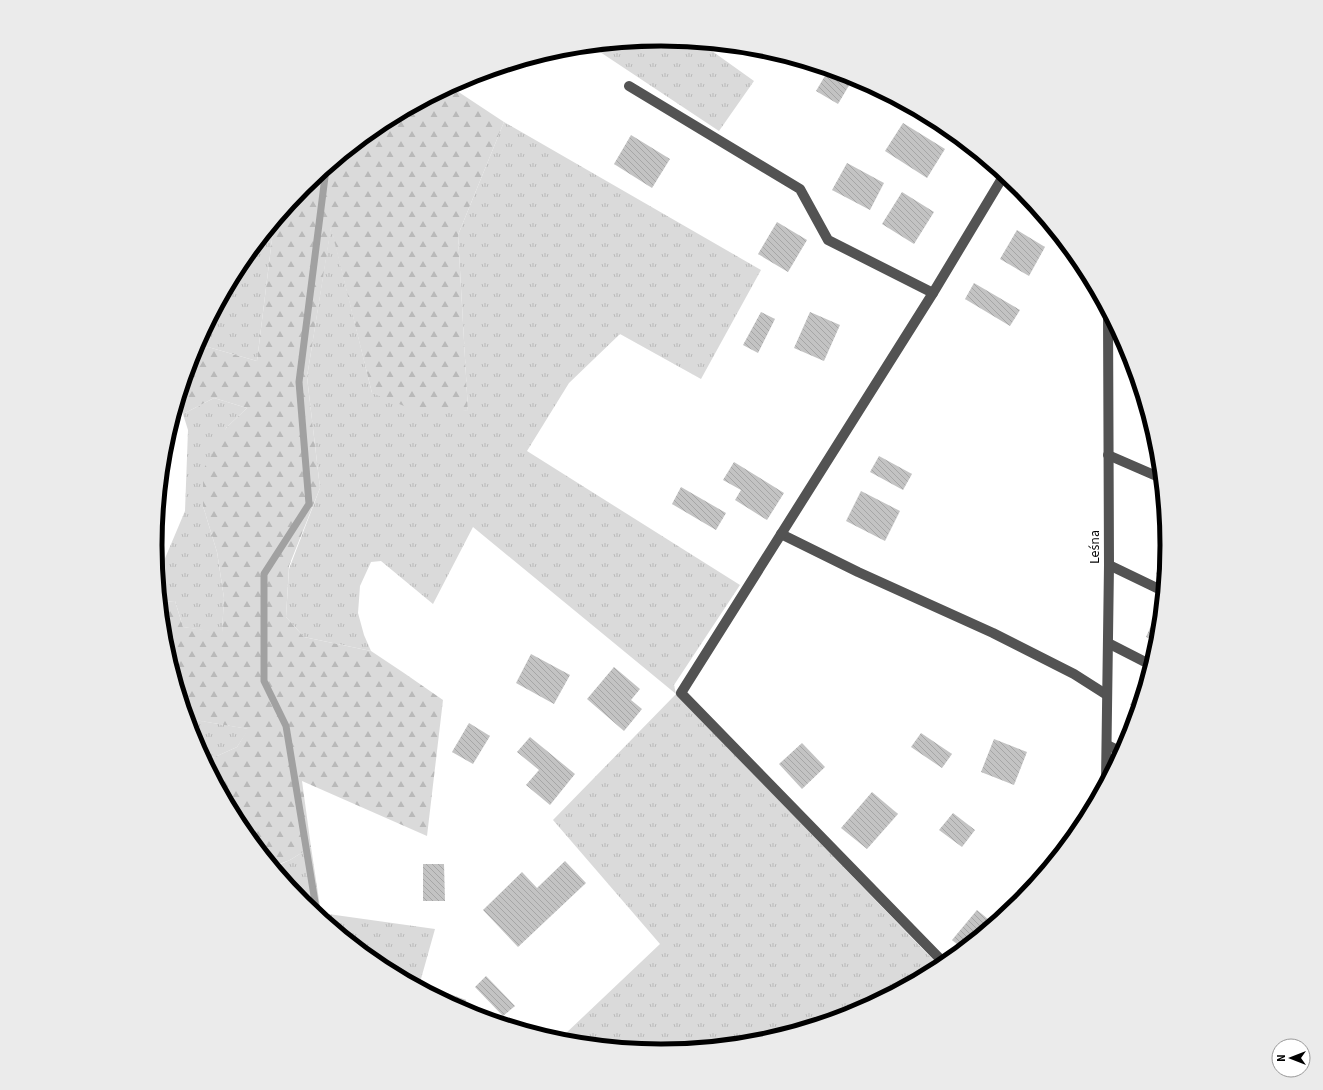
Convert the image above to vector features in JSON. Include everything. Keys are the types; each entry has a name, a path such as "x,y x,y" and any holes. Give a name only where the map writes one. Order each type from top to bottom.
{"street":[{"path":"628,86 800,189 828,240 933,293"},
{"path":"940,959 681,693 933,293 1001,180"},
{"name":"Leśna","path":"1106,771 1109,565 1108,322"},
{"path":"1108,455 1155,476"},
{"path":"781,534 858,572 993,633 1074,674 1107,695"},
{"path":"1109,565 1158,589"},
{"path":"1108,643 1146,662"},
{"path":"1107,745 1117,750"}],"green space":[{"path":"662,46 713,49 712,51 754,81 719,131 597,50"},
{"path":"456,90 504,122 458,235 468,411 409,408 372,393 331,228 307,377 320,488 289,566 286,617 304,637 371,651 443,700 427,836 302,781 311,847 290,860 278,864 247,822 229,794 211,759 237,747 248,729 194,720 172,642 166,602 175,601 183,627 222,632 224,598 217,552 203,506 203,470 226,428 247,408 214,398 183,414 182,410 203,349 208,347 257,361 273,232 309,192 332,170 384,130 441,97"},
{"path":"504,122 761,270 701,379 620,334 569,383 527,451 740,585 674,685 676,694 473,527 433,604 381,561 371,562 360,586 358,613 364,635 371,651 304,637 286,617 289,569 320,488 307,377 331,226 372,393 468,411 458,235"},
{"path":"273,232 257,361 208,347 203,349 229,295"},
{"path":"214,398 247,408 226,428 203,506 217,552 224,598 222,633 183,627 175,601 166,602 163,563 185,511 188,430 183,414"},
{"path":"676,694 935,962 882,993 852,1006 822,1018 759,1034 727,1040 662,1044 596,1040 565,1034 660,944 553,820"},
{"path":"194,720 249,729 237,747 211,759"},
{"path":"311,847 320,909 279,865"},
{"path":"325,914 435,929 420,982 384,960 358,941"}],"building":[{"path":"826,74 850,83 838,104 816,91"},
{"path":"903,123 945,149 927,178 885,151"},
{"path":"631,135 670,159 652,188 614,164"},
{"path":"847,163 884,183 870,210 832,190"},
{"path":"902,192 934,212 914,244 882,224"},
{"path":"777,222 807,240 788,272 758,254"},
{"path":"1017,230 1045,247 1029,276 1000,259"},
{"path":"974,283 1020,310 1010,326 965,299"},
{"path":"761,312 775,319 758,353 743,345"},
{"path":"810,312 840,325 824,361 794,348"},
{"path":"879,456 912,474 903,490 870,472"},
{"path":"734,462 784,493 767,520 735,500 741,490 723,480"},
{"path":"681,487 726,513 716,530 672,504"},
{"path":"861,491 900,511 885,541 846,521"},
{"path":"1159,566 1159,575 1156,574"},
{"path":"1155,617 1151,639 1146,637"},
{"path":"531,654 570,675 554,704 516,683"},
{"path":"614,667 640,689 631,700 642,709 624,731 587,699"},
{"path":"1140,686 1134,706 1130,705"},
{"path":"469,723 490,736 473,764 452,752"},
{"path":"921,733 952,754 942,768 911,747"},
{"path":"530,737 575,774 550,805 526,785 539,770 517,752"},
{"path":"994,739 1027,752 1014,785 981,772"},
{"path":"802,743 825,767 802,789 779,764"},
{"path":"872,792 898,814 867,849 841,828"},
{"path":"953,813 975,830 962,847 939,830"},
{"path":"565,861 586,883 518,947 483,910 522,872 537,888"},
{"path":"423,864 444,864 445,901 423,901"},
{"path":"977,910 990,921 959,946 952,940"},
{"path":"486,976 515,1006 503,1016 475,987"},
{"path":"447,993 466,1000 465,1003 446,995"}],"waterway":[{"path":"315,904 286,726 264,681 264,574 309,504 299,382 325,177"}]}
